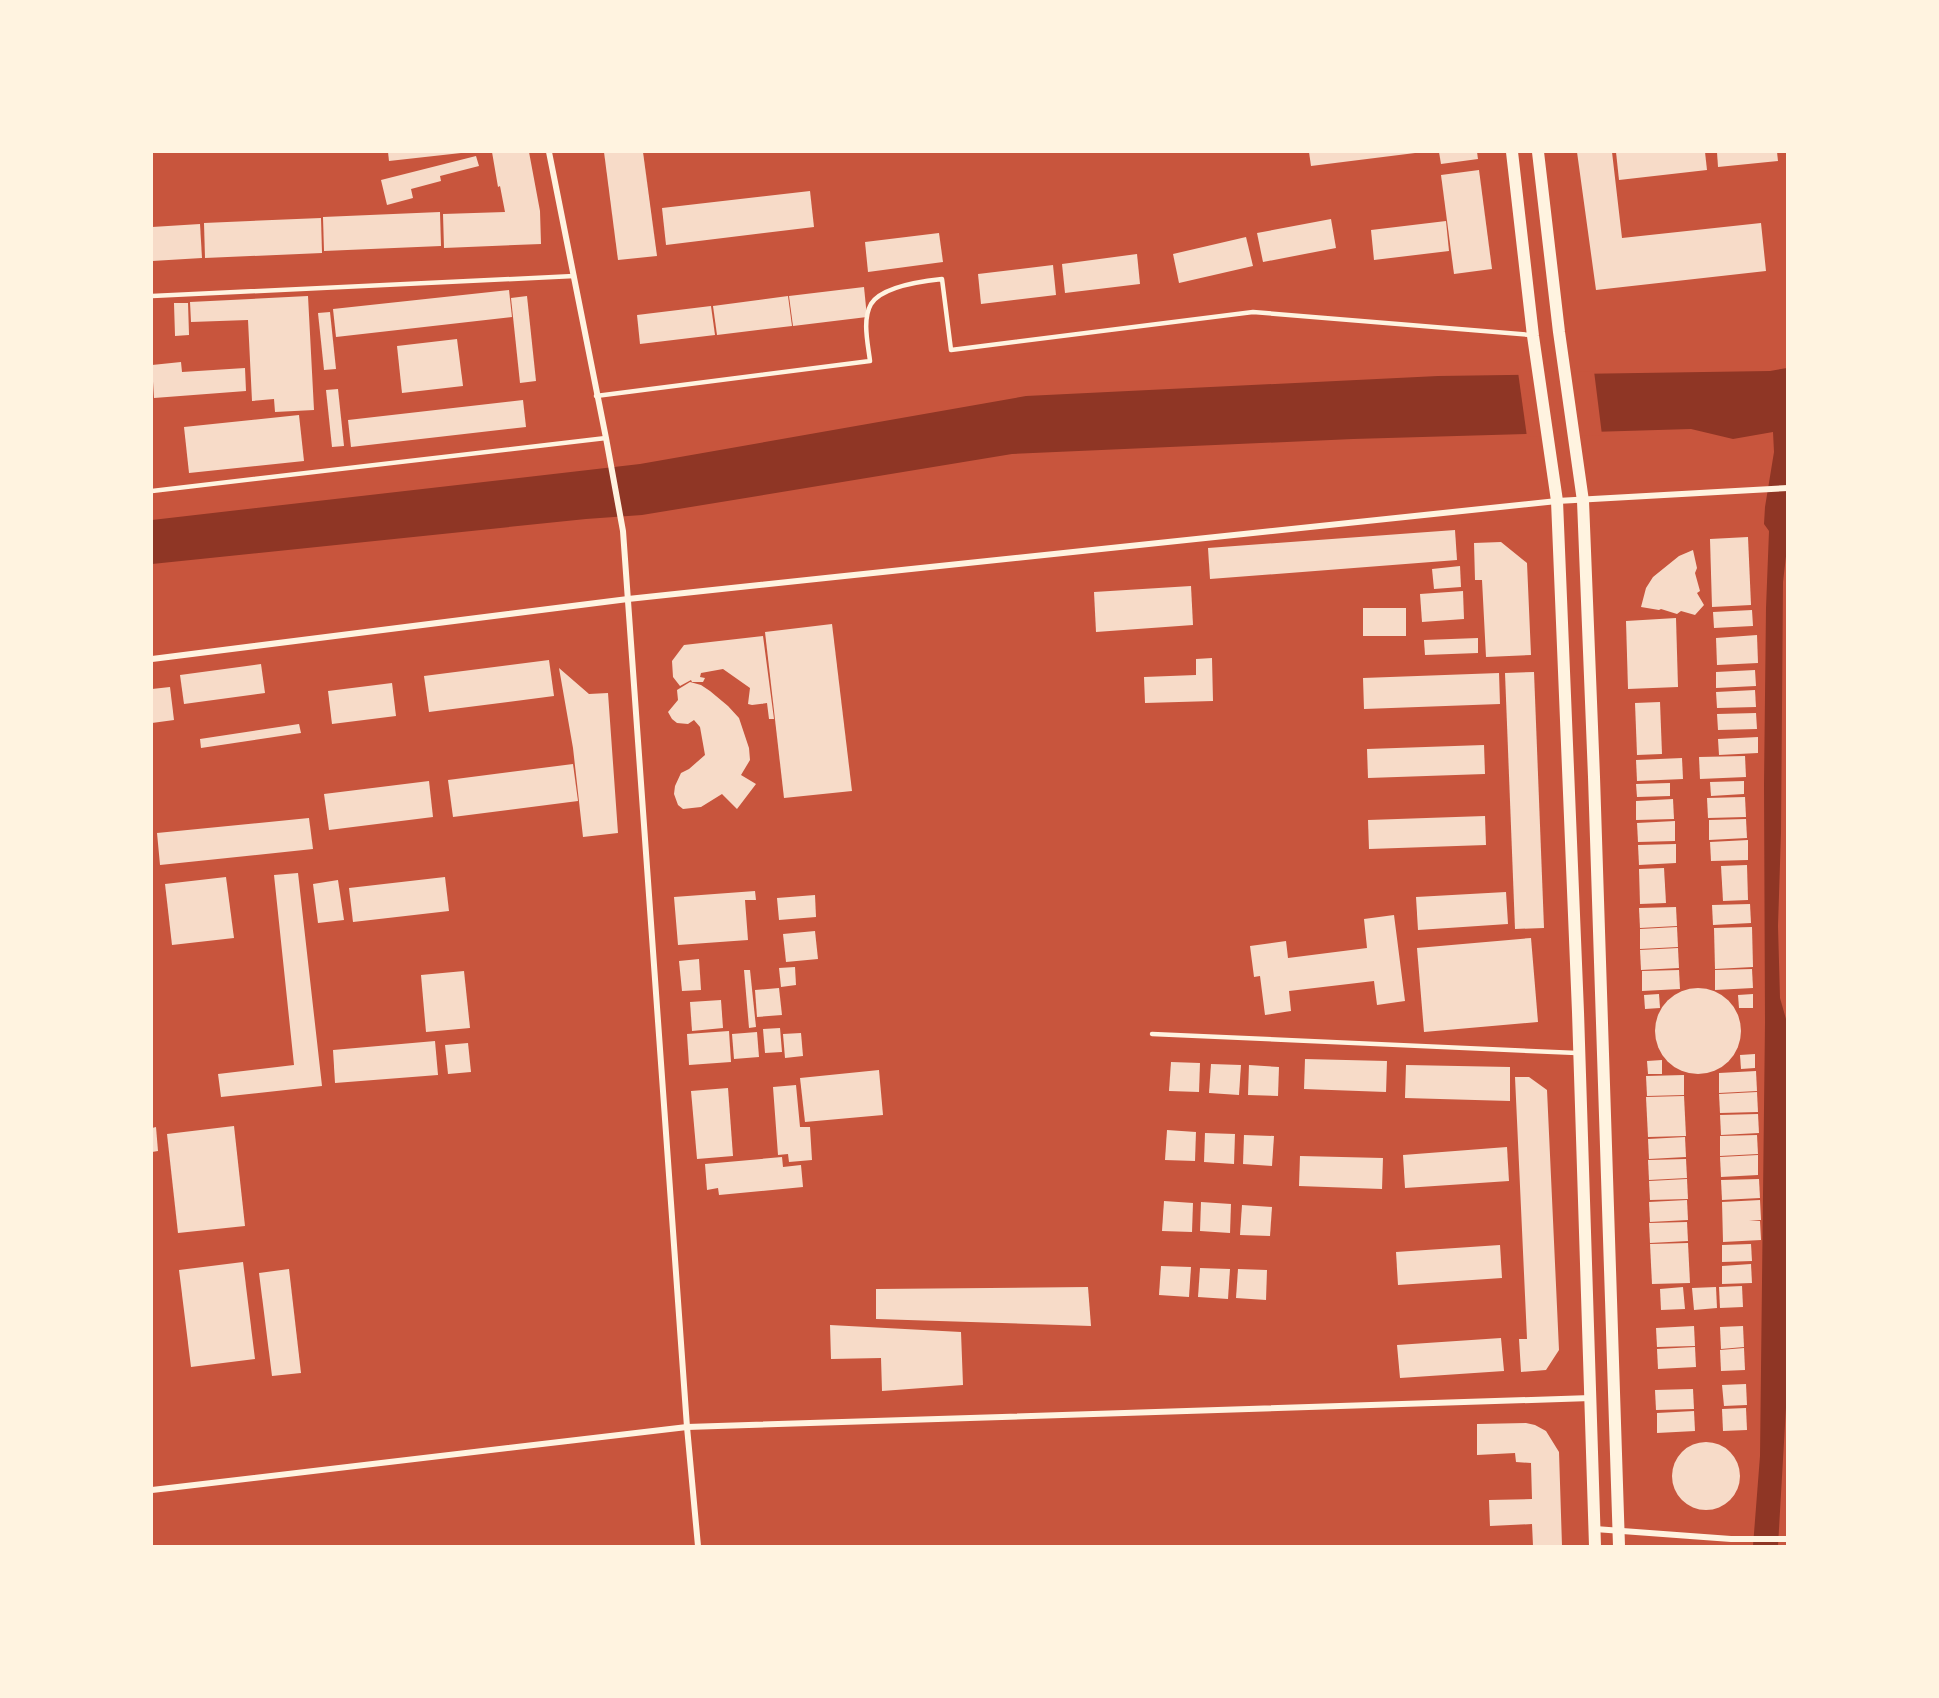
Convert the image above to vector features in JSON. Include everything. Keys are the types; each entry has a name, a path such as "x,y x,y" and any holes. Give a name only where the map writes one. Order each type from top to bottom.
{"main road":[{"path":"1512,152 1533,336 1557,501 1580,1053 1596,1546"},
{"path":"1538,152 1559,332 1583,501 1619,1546"}],"street":[{"path":"549,152 623,531 687,1427 698,1546"},
{"path":"152,659 628,599 1557,501 1788,488"},
{"path":"152,1490 687,1427 1591,1398"},
{"path":"1595,1529 1731,1539 1788,1539"}],"lane":[{"path":"152,296 574,276"},
{"path":"596,396 870,361 867,330 871,304 879,296 898,287 942,279 951,350 1253,312 1533,336"},
{"path":"152,491 606,438"},
{"path":"1152,1034 1580,1053"}],"shaded area":[{"path":"1787,368 1788,539 1783,582 1778,926 1780,998 1788,1026 1788,1373 1778,1546 1753,1546 1760,1456 1765,1022 1764,784 1769,531 1764,524 1774,452 1773,432 1733,439 1691,429 1353,439 1012,454 642,515 152,564 152,520 640,464 1026,396 1438,376 1770,371"}],"pier":[{"path":"1594,371 1602,435 1527,437 1518,372"}],"building":[{"path":"388,152 460,152 461,153 389,161"},
{"path":"492,152 529,152 540,211 541,244 444,248 443,214 505,212"},
{"path":"604,152 643,152 657,256 618,260"},
{"path":"1309,152 1415,152 1415,153 1311,166"},
{"path":"1439,152 1477,152 1478,159 1441,164"},
{"path":"1577,152 1612,152 1622,238 1761,223 1766,271 1596,290"},
{"path":"1616,152 1705,152 1707,170 1619,180"},
{"path":"1717,152 1777,152 1778,161 1718,167"},
{"path":"476,156 479,166 440,176 441,181 411,189 413,198 387,205 381,180"},
{"path":"1479,170 1492,269 1454,274 1441,175"},
{"path":"810,191 814,227 666,245 662,208"},
{"path":"440,212 441,246 324,251 323,217"},
{"path":"321,218 322,253 205,258 204,223"},
{"path":"1331,219 1336,248 1263,262 1257,233"},
{"path":"1446,221 1449,251 1374,260 1371,230"},
{"path":"200,224 202,258 152,261 152,227"},
{"path":"939,233 943,262 868,272 865,242"},
{"path":"1246,237 1253,266 1179,283 1173,254"},
{"path":"1137,254 1140,284 1065,293 1062,264"},
{"path":"1053,265 1056,295 981,304 978,274"},
{"path":"864,287 867,317 793,326 789,296"},
{"path":"509,290 512,317 336,337 333,309"},
{"path":"308,296 314,410 275,412 274,399 252,401 248,320 191,322 190,302"},
{"path":"527,296 536,381 520,383 511,298"},
{"path":"788,296 792,326 717,335 713,306"},
{"path":"174,303 188,303 189,335 175,336"},
{"path":"711,306 715,335 640,344 637,315"},
{"path":"330,312 336,369 324,370 318,313"},
{"path":"457,339 463,386 402,393 397,346"},
{"path":"181,362 182,372 245,368 246,391 154,398 152,365"},
{"path":"338,389 344,446 332,447 326,390"},
{"path":"523,400 526,427 351,447 348,420"},
{"path":"299,415 304,461 189,473 184,427"},
{"path":"1455,530 1457,560 1210,579 1208,548"},
{"path":"1748,537 1751,605 1712,607 1710,539"},
{"path":"1501,542 1527,563 1531,655 1486,657 1482,580 1475,580 1474,543"},
{"path":"1693,550 1697,568 1695,573 1700,591 1697,593 1704,605 1695,615 1681,611 1677,614 1661,609 1641,607 1646,588 1653,577 1679,556"},
{"path":"1460,566 1461,587 1434,589 1432,569"},
{"path":"1191,586 1193,625 1096,632 1094,592"},
{"path":"1463,591 1464,619 1422,622 1420,594"},
{"path":"1363,608 1406,608 1406,636 1363,636"},
{"path":"1752,610 1753,626 1714,628 1713,612"},
{"path":"1676,618 1678,687 1628,689 1626,621"},
{"path":"832,624 852,791 784,798 765,632"},
{"path":"1757,635 1758,663 1717,665 1716,638"},
{"path":"763,636 774,719 769,719 767,703 748,704 750,688 723,669 701,673 700,677 705,678 703,682 692,682 691,680 680,686 673,677 672,661 684,645"},
{"path":"1478,638 1478,653 1425,655 1424,640"},
{"path":"1212,658 1213,701 1145,703 1144,677 1196,675 1196,659"},
{"path":"549,660 554,696 429,712 424,676"},
{"path":"261,664 265,693 184,704 180,675"},
{"path":"559,668 589,694 608,693 618,833 583,837 573,748"},
{"path":"1755,670 1756,686 1716,688 1716,672"},
{"path":"1534,672 1544,928 1515,929 1505,673"},
{"path":"1499,673 1500,704 1364,709 1363,678"},
{"path":"690,682 710,691 739,718 749,748 750,760 741,775 756,784 737,809 722,794 701,807 683,809 678,805 674,794 681,773 705,755 700,727 694,720 688,724 677,723 668,712 678,700 677,690"},
{"path":"392,683 396,716 332,724 328,691"},
{"path":"170,687 174,720 152,723 152,689"},
{"path":"1755,690 1756,707 1717,708 1716,692"},
{"path":"1660,702 1662,754 1637,755 1635,703"},
{"path":"1756,713 1757,729 1718,730 1717,714"},
{"path":"299,724 301,733 201,748 200,739"},
{"path":"1758,737 1758,753 1719,755 1718,739"},
{"path":"1484,745 1485,774 1368,778 1367,749"},
{"path":"1745,756 1746,777 1700,779 1699,757"},
{"path":"1682,758 1683,779 1637,781 1636,760"},
{"path":"573,764 578,801 453,817 448,780"},
{"path":"429,781 433,817 329,830 324,794"},
{"path":"1744,781 1744,794 1711,796 1710,782"},
{"path":"1670,783 1670,796 1637,797 1636,784"},
{"path":"1745,797 1746,817 1708,818 1707,798"},
{"path":"1673,799 1674,819 1636,820 1636,801"},
{"path":"1485,816 1486,845 1369,849 1368,820"},
{"path":"309,818 313,849 160,865 157,833"},
{"path":"1746,819 1747,838 1709,840 1709,820"},
{"path":"1675,821 1675,841 1638,842 1637,823"},
{"path":"1748,840 1748,860 1711,861 1710,842"},
{"path":"1676,844 1676,863 1639,865 1638,845"},
{"path":"1747,865 1748,900 1723,901 1721,866"},
{"path":"1664,868 1666,903 1640,904 1639,869"},
{"path":"298,873 322,1086 221,1097 218,1074 294,1065 274,875"},
{"path":"226,877 234,938 172,945 165,884"},
{"path":"445,877 449,911 353,922 349,888"},
{"path":"338,880 344,920 318,923 313,884"},
{"path":"755,891 756,900 745,900 748,940 678,945 674,897"},
{"path":"1506,892 1508,924 1418,930 1416,897"},
{"path":"815,895 816,917 779,920 777,898"},
{"path":"1750,904 1751,923 1713,925 1712,905"},
{"path":"1676,907 1677,926 1640,928 1639,908"},
{"path":"1394,915 1405,1001 1377,1005 1374,981 1289,991 1291,1011 1265,1015 1260,976 1254,977 1250,946 1286,941 1288,958 1367,948 1364,919"},
{"path":"1677,927 1678,947 1640,949 1640,929"},
{"path":"1752,927 1753,967 1715,969 1714,928"},
{"path":"815,931 818,959 786,962 783,934"},
{"path":"1531,938 1538,1022 1424,1032 1417,948"},
{"path":"1678,948 1679,968 1641,970 1640,950"},
{"path":"699,959 701,990 682,991 679,961"},
{"path":"795,967 796,985 781,987 779,968"},
{"path":"1752,969 1753,988 1715,990 1715,970"},
{"path":"744,970 750,970 756,1027 749,1028"},
{"path":"1679,970 1680,989 1642,991 1642,971"},
{"path":"464,971 470,1028 426,1032 421,975"},
{"path":"779,988 782,1015 757,1017 755,990"},
{"path":"1690,988 1706,988 1729,1000 1738,1014 1741,1031 1738,1048 1729,1062 1706,1074 1690,1074 1674,1067 1662,1055 1655,1039 1655,1023 1662,1007 1674,995"},
{"path":"1659,994 1660,1008 1645,1009 1644,995"},
{"path":"1753,994 1753,1008 1739,1008 1738,995"},
{"path":"721,1000 723,1028 692,1031 690,1002"},
{"path":"780,1028 782,1052 765,1053 763,1029"},
{"path":"729,1031 731,1062 689,1065 687,1034"},
{"path":"757,1032 759,1057 734,1059 732,1034"},
{"path":"801,1033 803,1056 785,1058 783,1034"},
{"path":"435,1041 438,1075 335,1083 333,1050"},
{"path":"468,1043 471,1072 448,1074 445,1045"},
{"path":"1755,1054 1755,1068 1741,1069 1740,1055"},
{"path":"1305,1059 1387,1061 1386,1092 1304,1089"},
{"path":"1662,1060 1662,1074 1648,1074 1647,1061"},
{"path":"1171,1062 1200,1063 1199,1092 1169,1091"},
{"path":"1211,1064 1241,1065 1239,1095 1209,1093"},
{"path":"1249,1065 1279,1067 1278,1096 1248,1095"},
{"path":"1406,1065 1510,1067 1510,1101 1405,1098"},
{"path":"879,1070 883,1115 805,1122 800,1078"},
{"path":"1756,1071 1757,1091 1719,1093 1719,1073"},
{"path":"1684,1075 1684,1095 1647,1096 1646,1076"},
{"path":"1515,1077 1529,1077 1547,1090 1559,1350 1546,1370 1521,1372 1519,1339 1527,1339"},
{"path":"796,1085 800,1127 810,1127 812,1160 789,1162 788,1154 778,1155 773,1087"},
{"path":"728,1088 733,1156 697,1159 691,1091"},
{"path":"1757,1092 1758,1112 1720,1113 1719,1094"},
{"path":"1684,1096 1686,1136 1648,1137 1646,1097"},
{"path":"1758,1114 1759,1133 1721,1135 1720,1115"},
{"path":"234,1126 245,1226 178,1233 167,1134"},
{"path":"156,1127 158,1151 152,1152 152,1128"},
{"path":"1167,1130 1196,1132 1195,1161 1165,1160"},
{"path":"1205,1133 1235,1134 1234,1164 1204,1162"},
{"path":"1244,1135 1274,1136 1272,1166 1243,1164"},
{"path":"1757,1135 1758,1154 1720,1156 1720,1136"},
{"path":"1685,1137 1686,1157 1649,1159 1648,1139"},
{"path":"1507,1147 1509,1181 1405,1188 1403,1155"},
{"path":"1758,1155 1758,1175 1721,1177 1720,1157"},
{"path":"1300,1156 1383,1158 1382,1189 1299,1186"},
{"path":"782,1157 783,1167 801,1165 803,1187 719,1195 718,1188 707,1190 705,1164"},
{"path":"1686,1159 1687,1178 1649,1180 1648,1160"},
{"path":"1687,1179 1688,1199 1650,1200 1649,1181"},
{"path":"1759,1179 1760,1198 1722,1200 1721,1180"},
{"path":"1687,1200 1688,1220 1650,1222 1649,1202"},
{"path":"1760,1200 1761,1220 1749,1220 1760,1221 1761,1240 1723,1242 1722,1202"},
{"path":"1164,1201 1193,1203 1192,1232 1162,1231"},
{"path":"1201,1202 1231,1204 1230,1233 1200,1231"},
{"path":"1242,1205 1272,1207 1270,1236 1240,1235"},
{"path":"1687,1222 1688,1241 1650,1243 1649,1223"},
{"path":"1688,1243 1690,1283 1652,1284 1650,1244"},
{"path":"1751,1244 1752,1261 1722,1262 1722,1245"},
{"path":"1500,1245 1502,1278 1398,1285 1396,1252"},
{"path":"243,1262 255,1359 191,1367 179,1270"},
{"path":"1751,1264 1752,1283 1722,1284 1722,1266"},
{"path":"1161,1266 1191,1267 1189,1297 1159,1295"},
{"path":"1200,1268 1230,1269 1228,1299 1198,1297"},
{"path":"289,1269 301,1373 272,1376 259,1273"},
{"path":"1238,1269 1267,1270 1266,1300 1236,1298"},
{"path":"1742,1286 1743,1307 1720,1308 1719,1287"},
{"path":"1088,1287 1091,1326 876,1319 876,1289"},
{"path":"1683,1287 1685,1309 1661,1310 1660,1289"},
{"path":"1716,1287 1717,1308 1694,1310 1692,1288"},
{"path":"830,1325 961,1332 963,1385 882,1391 881,1358 831,1359"},
{"path":"1694,1326 1695,1346 1657,1347 1656,1328"},
{"path":"1743,1326 1744,1347 1721,1349 1720,1327"},
{"path":"1501,1338 1504,1371 1400,1378 1397,1345"},
{"path":"1695,1347 1696,1367 1658,1369 1657,1349"},
{"path":"1744,1348 1745,1370 1721,1371 1720,1350"},
{"path":"1746,1384 1747,1405 1724,1406 1722,1385"},
{"path":"1693,1389 1694,1409 1656,1410 1655,1390"},
{"path":"1746,1408 1747,1430 1723,1431 1722,1409"},
{"path":"1694,1411 1695,1431 1657,1433 1657,1413"},
{"path":"1526,1423 1546,1431 1559,1452 1562,1546 1533,1546 1532,1524 1490,1526 1489,1500 1532,1499 1531,1463 1516,1462 1515,1453 1477,1455 1477,1424"},
{"path":"1699,1442 1713,1442 1725,1447 1735,1457 1740,1476 1735,1495 1725,1505 1713,1510 1699,1510 1687,1505 1677,1495 1672,1483 1672,1469 1677,1457 1687,1447"}]}
